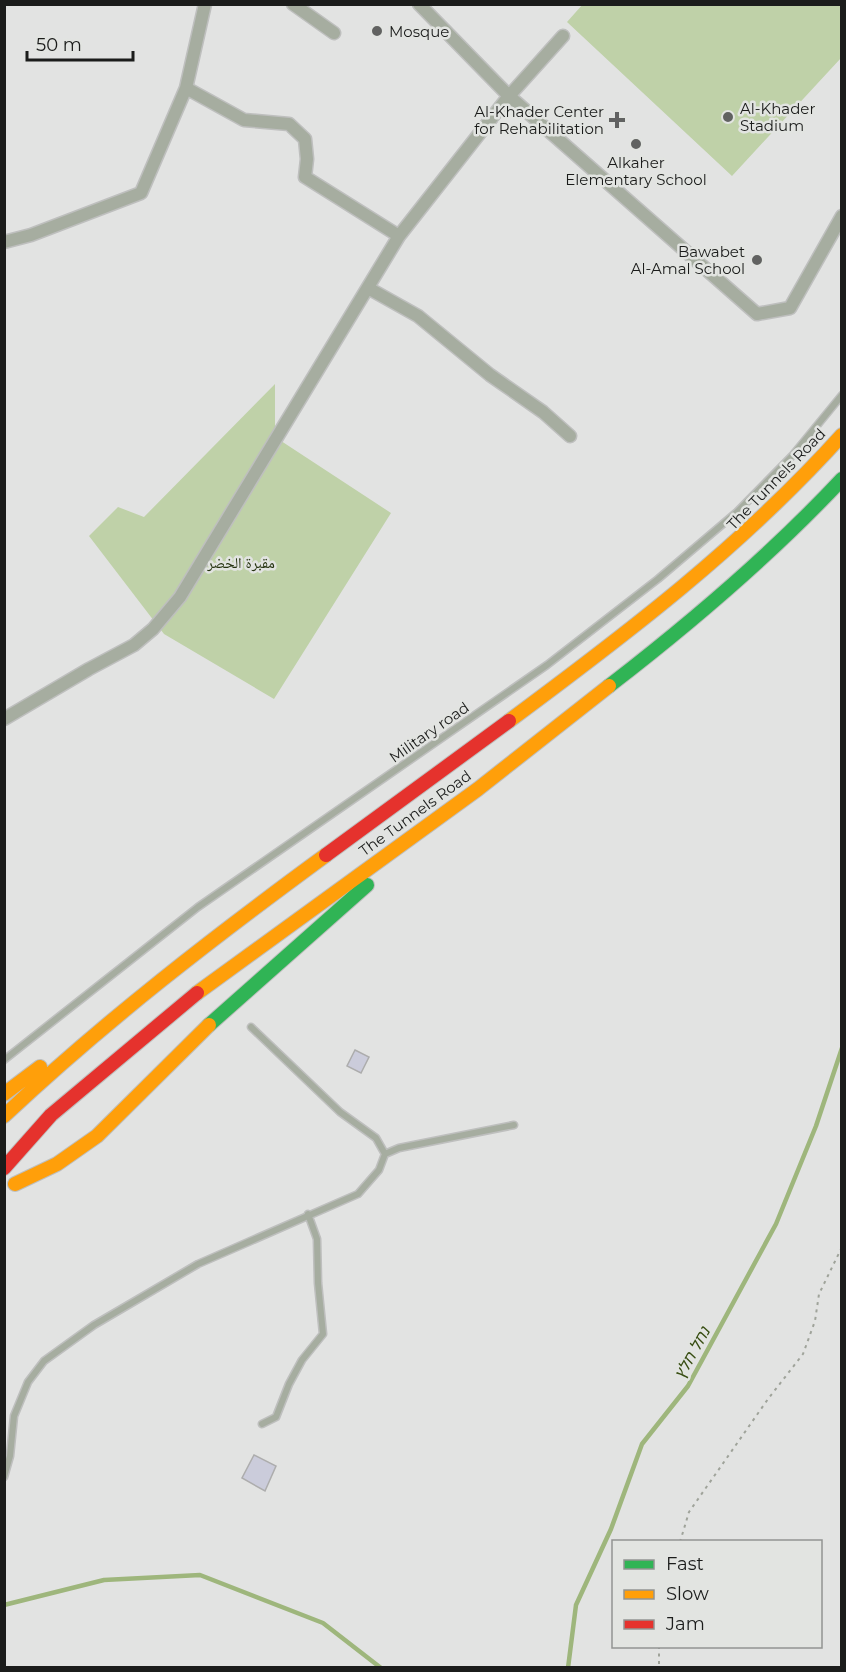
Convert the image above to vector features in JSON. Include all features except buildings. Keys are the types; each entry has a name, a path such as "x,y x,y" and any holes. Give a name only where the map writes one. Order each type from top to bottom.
{"highway":[{"name":"The Tunnels Road","path":"104,1025 214,937 618,640 761,521 842,435"},
{"name":"The Tunnels Road","path":"4,1168 51,1114 191,998 478,789 730,589 799,525 842,479"},
{"path":"15,1184 57,1164 97,1136 220,1014 478,789"},
{"path":"8,1092 104,1025"},
{"path":"4,1116 104,1025"},
{"path":"4,1103 35,1071"},
{"path":"4,1160 51,1114"}],"street":[{"path":"4,242 31,235 141,193 186,88 205,4"},
{"path":"292,4 334,33"},
{"path":"420,4 508,96 757,314 790,308 842,216"},
{"path":"4,719 88,669 134,645 153,629 180,597 399,236 508,96 563,36"},
{"path":"186,88 244,120 289,124 304,139 307,159 305,177 399,236"},
{"path":"368,288 418,316 490,375 543,412 570,436"}],"lane":[{"name":"Military road","path":"4,1060 198,907 547,665 658,579 737,512 792,456 842,395"},
{"path":"251,1027 340,1112 376,1138 385,1154"},
{"path":"4,1477 10,1456 14,1416 28,1382 44,1360 94,1324 198,1264 358,1194 379,1170 385,1154 399,1148 514,1125"},
{"path":"262,1424 276,1417 302,1360 323,1334 317,1239 308,1214"}],"path":[{"path":"681,1540 689,1512 768,1399 803,1354 815,1321 819,1294 842,1247"},
{"path":"659,1648 659,1668"}],"green space":[{"name":"Al-Khader Stadium","path":"583,4 839,5 842,7 841,58 732,176 567,22"},
{"name":"مقبرة الخضر","path":"275,384 275,437 391,513 274,699 164,634 89,536 118,507 144,517"}],"waterway":[{"name":"נחל חלץ","path":"568,1668 576,1605 611,1529 642,1444 688,1386 776,1224 816,1126 842,1048"},
{"path":"4,1605 104,1580 200,1575 323,1623 381,1668"}],"traffic: fast":[{"path":"609,686 730,587 842,479"},
{"path":"209,1025 367,885"}],"traffic: slow":[{"path":"509,721 683,587 804,476 842,435"},
{"path":"197,993 478,789 609,686"},
{"path":"4,1116 121,1013 326,855"},
{"path":"15,1184 57,1164 97,1136 209,1025"},
{"path":"4,1094 40,1067"}],"traffic: jam":[{"path":"326,855 509,721"},
{"path":"4,1168 51,1115 197,993"}],"place":[{"name":"Mosque","path":"377,31"},
{"name":"Al-Khader Stadium","path":"728,117"},
{"name":"Al-Khader Center for Rehabilitation","path":"617,120"},
{"name":"Alkaher Elementary School","path":"636,144"},
{"name":"Bawabet Al-Amal School","path":"757,260"}]}
